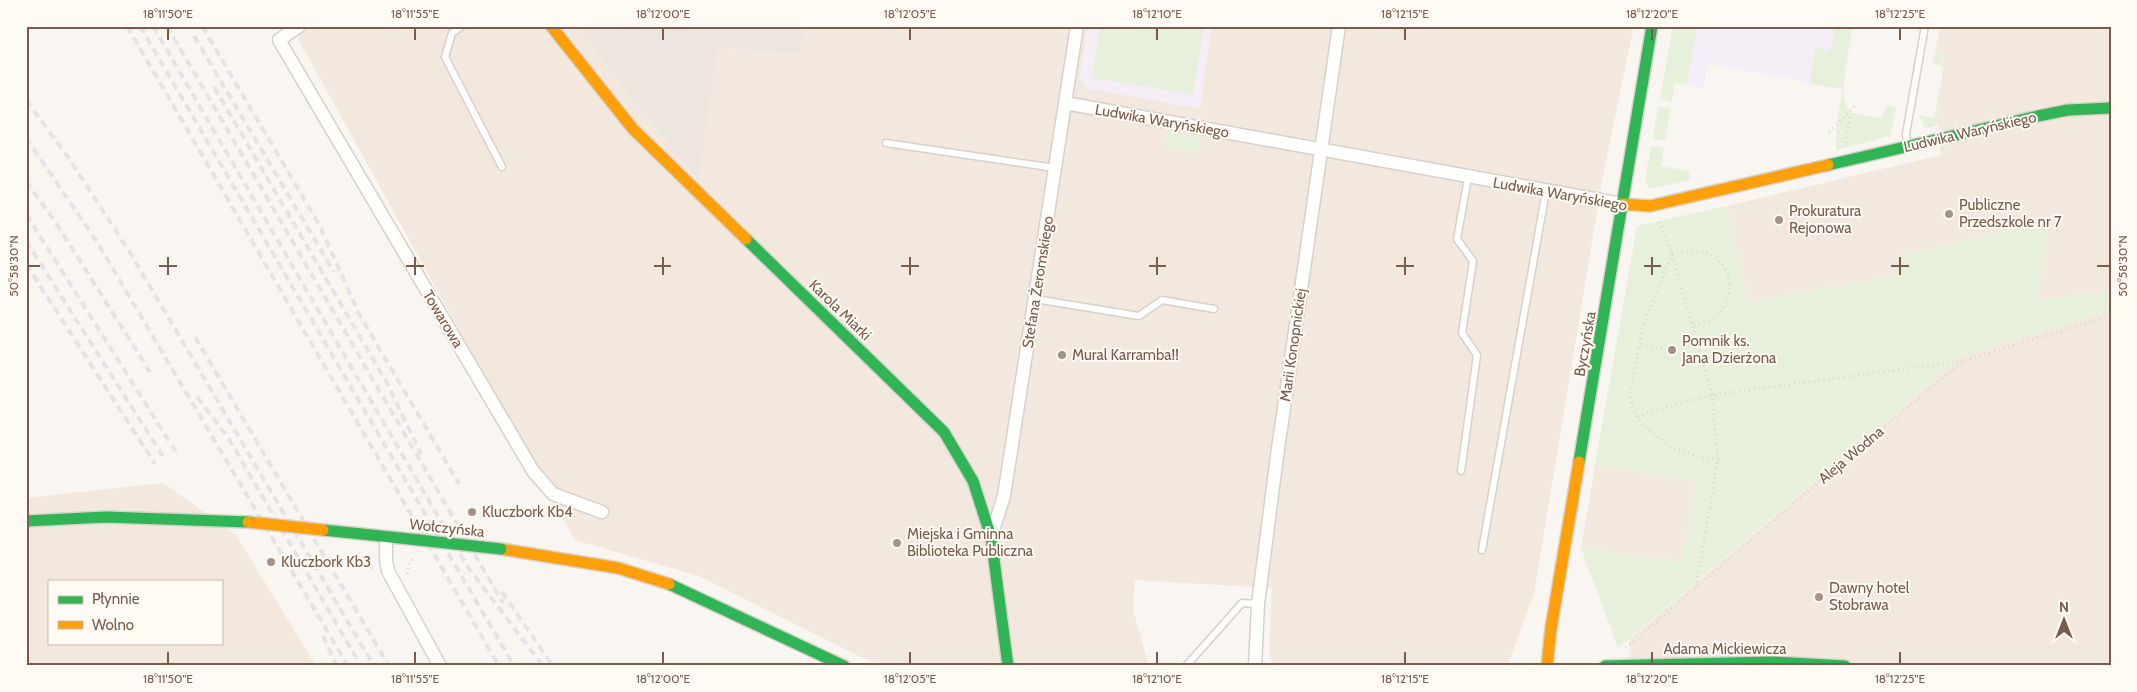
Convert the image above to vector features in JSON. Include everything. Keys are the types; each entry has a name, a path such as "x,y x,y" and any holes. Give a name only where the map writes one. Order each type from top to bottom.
{"street":[{"name":"Towarowa","path":"299,26 278,40 533,471 553,494 602,512"},
{"name":"Karola Miarki","path":"551,26 633,129 944,432 973,481 991,536 1008,666"},
{"name":"Stefana Żeromskiego","path":"991,536 1004,496 1077,26"},
{"name":"Marii Konopnickiej","path":"1255,666 1258,604 1320,150 1339,26"},
{"name":"Byczyńska","path":"1548,666 1551,628 1652,26"},
{"name":"Ludwika Waryńskiego","path":"1065,103 1468,178 1642,207 2038,116 2068,110 2111,108"},
{"name":"Wołczyńska","path":"26,521 106,517 248,522 501,549 618,568 667,583 844,666"},
{"path":"386,536 388,571 440,666"},
{"name":"Adama Mickiewicza","path":"1605,666 1772,662 1845,666"}],"lane":[{"path":"462,26 452,33 445,57 502,167"},
{"path":"1907,146 1906,134 1925,26"},
{"path":"886,143 1055,168"},
{"path":"1461,471 1477,354 1462,333 1473,261 1457,239 1468,178"},
{"path":"1482,550 1546,191"},
{"path":"1035,299 1139,316 1162,300 1214,309"},
{"path":"1186,666 1242,602 1258,604"}],"path":[{"path":"1829,132 1855,106"},
{"path":"1846,149 1850,113"},
{"path":"1657,218 1672,254 1712,395 1718,460 1696,588"},
{"path":"1672,254 1700,251 1720,261 1728,270 1730,296 1724,308 1713,318 1693,325"},
{"path":"1672,254 1643,326 1641,345 1630,394 1632,406 1641,423 1669,446 1705,458 1718,460"},
{"name":"Aleja Wodna","path":"1622,652 1963,361 2111,315"},
{"path":"1641,345 1666,350"},
{"path":"1638,417 1648,412 1712,395 1963,361"},
{"path":"356,550 374,573"}],"shaded area":[{"path":"291,26 577,26 628,95 697,179 718,47 800,55 804,26 1088,26 1080,80 1199,109 1211,26 1634,26 1603,175 1534,594 1508,664 1273,666 1269,653 1272,588 1135,580 1133,609 1149,666 891,666 861,657 699,576 575,540"},
{"path":"577,26 804,26 800,55 718,47 698,180 628,95"},
{"path":"1088,26 1211,26 1200,109 1085,88 1080,80"},
{"path":"1673,26 1853,26 1843,89 1708,64 1704,89 1663,81"},
{"path":"1940,26 2111,26 2111,291 2036,301 2049,221 1897,257 1901,274 1748,303 1727,206 1941,155 1938,125 1944,53 1937,52"},
{"path":"2111,311 2111,666 1629,666 1630,639 1962,356"},
{"path":"1595,465 1695,481 1683,562 1581,548"},
{"path":"163,483 236,535 316,666 26,666 26,498"}],"green space":[{"path":"1100,26 1204,26 1193,94 1092,78"},
{"path":"1673,26 1697,26 1687,85 1675,83 1672,102 1660,99"},
{"path":"1835,26 1853,26 1844,71 1844,94 1846,105 1851,113 1881,118 1887,105 1896,107 1890,136 1836,150 1837,122 1843,89 1811,84 1810,80 1816,47 1824,48 1823,52 1831,50"},
{"path":"1940,26 1937,52 1944,53 1943,67 1933,64"},
{"path":"1942,77 1938,125 1927,128 1923,126 1919,115 1934,118"},
{"path":"1658,106 1671,108 1665,141 1653,139"},
{"path":"1167,132 1202,139 1199,152 1165,146"},
{"path":"1651,146 1664,148 1661,166 1689,171 1690,180 1650,189 1645,182"},
{"path":"1727,206 1748,303 1900,274 1896,257 2049,221 2036,301 2111,291 2111,311 1962,356 1618,648 1581,548 1682,562 1695,481 1595,465 1637,226"}],"railway":[{"path":"127,26 499,666"},
{"path":"140,26 514,666"},
{"path":"153,26 467,566 543,666"},
{"path":"167,26 503,603"},
{"path":"202,26 320,226 359,314 459,484"},
{"path":"194,36 334,272"},
{"path":"214,87 387,383 421,454"},
{"path":"26,100 68,157 129,251 374,666"},
{"path":"26,138 97,242 348,666"},
{"path":"26,181 54,220 150,372"},
{"path":"26,214 176,452"},
{"path":"26,241 164,458"},
{"path":"26,264 155,464"},
{"path":"195,337 389,666"},
{"path":"197,397 229,439 361,666"},
{"path":"502,592 553,666"},
{"path":"323,636 337,666"}],"traffic: fast":[{"path":"1579,462 1652,26"},
{"path":"1828,165 2038,116 2068,110 2111,108"},
{"path":"746,239 944,432 973,481 991,537 1008,666"},
{"path":"26,521 106,517 248,522"},
{"path":"323,530 419,540"},
{"path":"419,540 501,549"},
{"path":"669,584 844,666"},
{"path":"1605,666 1772,662 1845,666"}],"traffic: slow":[{"path":"551,26 633,129 746,239"},
{"path":"1622,204 1650,206 1828,165"},
{"path":"1547,666 1551,628 1579,462"},
{"path":"248,522 323,530"},
{"path":"501,549 618,568 669,584"}],"place":[{"name":"Publiczne Przedszkole nr 7","path":"1949,214"},
{"name":"Prokuratura Rejonowa","path":"1779,220"},
{"name":"Pomnik ks. Jana Dzierżona","path":"1672,350"},
{"name":"Mural Karramba!!","path":"1062,355"},
{"name":"Kluczbork Kb4","path":"472,512"},
{"name":"Miejska i Gminna Biblioteka Publiczna","path":"897,543"},
{"name":"Kluczbork Kb3","path":"271,562"},
{"name":"Dawny hotel Stobrawa","path":"1819,597"}]}
